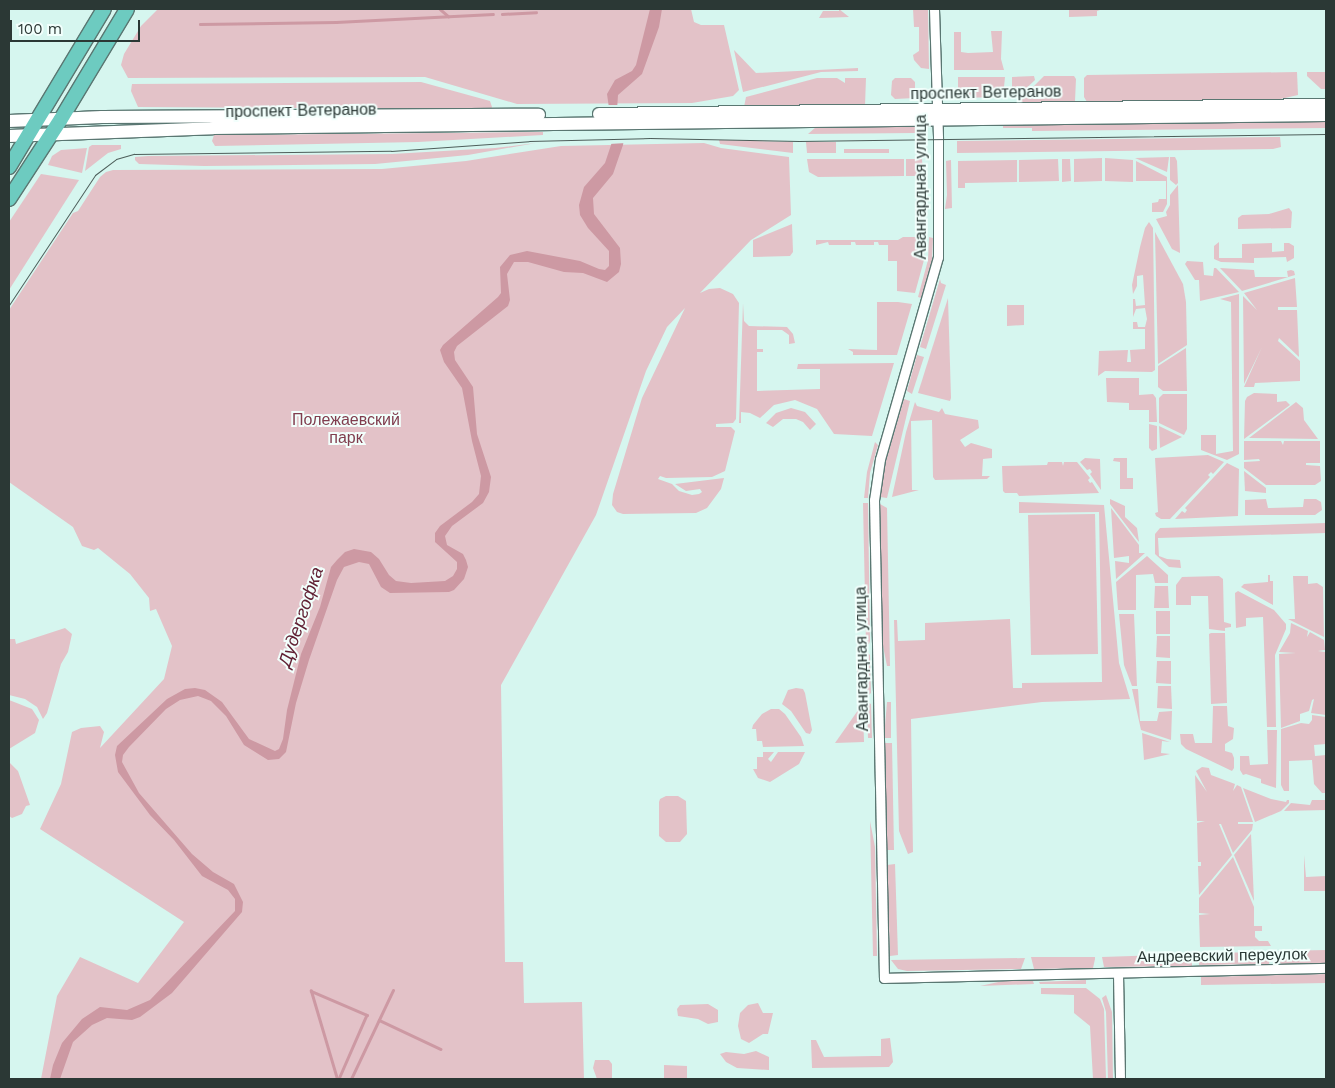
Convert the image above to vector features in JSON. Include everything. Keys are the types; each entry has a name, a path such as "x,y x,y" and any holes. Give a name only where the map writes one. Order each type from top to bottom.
{"main road":[{"path":"9,167 104,9"},
{"path":"9,199 52,134 127,9"},
{"name":"проспект Ветеранов","path":"9,121 61,119 646,119 937,115 1326,105"},
{"name":"проспект Ветеранов","path":"937,115 1326,115"},
{"name":"проспект Ветеранов","path":"9,136 213,128 593,119"}],"street":[{"name":"Авангардная улица","path":"934,9 939,247 936,267 880,459 874,500 884,978 1118,974"},
{"name":"Андреевский переулок","path":"1118,974 1326,968"},
{"path":"1118,974 1120,1079"}],"green space":[{"path":"158,9 691,9 694,22 701,25 724,25 739,90 733,96 692,103 517,104 425,77 128,78 121,65 124,54 141,26"},
{"path":"839,9 849,17 819,18 823,11 839,11"},
{"path":"913,9 928,9 929,69 921,68 914,60 913,55 919,51 919,27 914,27"},
{"path":"1069,9 1100,10 1097,11 1097,16 1069,17"},
{"path":"991,31 1002,31 1001,59 1004,70 954,70 954,32 961,32 961,52 968,53 993,52"},
{"path":"734,50 756,73 858,68 858,71 821,72 743,92"},
{"path":"1297,72 1298,95 1276,100 1087,102 1084,97 1084,78 1087,75"},
{"path":"1307,72 1326,72 1326,89 1321,89 1307,76"},
{"path":"1034,76 1035,80 1018,96 1012,97 1012,77"},
{"path":"1044,76 1074,76 1076,79 1075,101 1072,103 1020,104 1021,99"},
{"path":"958,77 1005,77 1003,97 958,98"},
{"path":"817,78 837,78 845,83 845,78 866,78 865,106 744,107 746,97"},
{"path":"895,78 911,78 915,82 915,98 895,99 891,95 892,81"},
{"path":"421,82 490,101 492,107 491,109 138,107 131,91 132,84"},
{"path":"1326,120 1326,128 1032,131 1032,128 1003,128 1003,124"},
{"path":"915,125 915,133 808,134 816,127"},
{"path":"543,132 543,135 418,142 215,146 212,141 214,135"},
{"path":"1280,137 1281,147 1273,149 957,153 957,141"},
{"path":"719,140 793,142 793,153 720,144"},
{"path":"806,142 836,142 836,153 807,153"},
{"path":"536,143 468,155 375,164 204,166 139,164 135,160 135,157 148,156 392,154 495,148"},
{"name":"Полежаевский парк","path":"704,143 721,148 789,157 791,215 751,240 700,293 709,289 720,288 733,294 739,303 736,419 733,423 716,424 716,427 731,427 735,431 725,471 712,477 666,478 660,476 658,479 672,484 679,491 692,495 702,492 700,489 686,491 675,484 724,478 721,489 707,508 696,513 623,514 617,512 612,505 613,494 642,398 685,308 667,327 646,371 596,515 501,685 505,962 523,962 524,1003 582,1002 584,1079 41,1079 57,996 80,957 138,983 184,922 40,829 61,784 72,732 81,728 100,726 104,732 100,748 164,679 172,646 156,609 150,611 149,598 130,574 98,548 94,550 82,546 73,527 9,482 9,310 73,213 78,211 100,177 106,172 113,170 382,169 466,161 561,146"},
{"path":"92,145 121,145 121,149 108,153 85,171 89,147"},
{"path":"87,148 82,173 48,165 52,156 61,150"},
{"path":"844,149 889,149 889,153 844,153"},
{"path":"1169,157 1167,172 1135,158"},
{"path":"1170,157 1175,157 1177,161 1178,183 1176,185 1170,180"},
{"path":"1102,158 1102,181 1074,182 1074,159"},
{"path":"1105,158 1133,160 1133,182 1105,181"},
{"path":"807,159 904,159 904,176 818,177 809,172"},
{"path":"906,159 922,159 923,176 906,176"},
{"path":"1058,159 1059,181 1019,182 1019,160"},
{"path":"1062,159 1070,159 1071,181 1062,182"},
{"path":"951,160 952,208 945,209 947,195 946,161"},
{"path":"1017,160 1017,182 965,183 965,188 958,188 958,161"},
{"path":"1136,161 1167,177 1167,204 1163,212 1152,212 1152,203 1158,202 1159,199 1166,199 1166,181 1136,181"},
{"path":"41,174 79,180 9,290 9,222"},
{"path":"1178,185 1180,253 1172,249 1156,219 1167,216 1166,212 1170,205 1170,195"},
{"path":"915,205 924,205 924,229 917,229"},
{"path":"1289,208 1292,212 1291,228 1238,229 1238,218 1242,215 1269,214"},
{"path":"1149,222 1153,228 1155,370 1152,372 1105,371 1098,376 1099,351 1128,350 1127,362 1131,362 1130,350 1145,349 1145,329 1133,329 1133,322 1137,322 1138,327 1145,327 1147,319 1145,308 1136,309 1133,317 1133,299 1135,299 1136,306 1145,305 1143,275 1137,276 1137,286 1133,294 1132,285 1145,228"},
{"path":"792,224 793,252 790,256 753,257 753,240"},
{"path":"1155,232 1183,284 1186,302 1187,345 1158,364"},
{"path":"903,237 925,237 924,260 915,293 897,291 897,261 888,261 888,245 879,245 878,242 874,242 874,245 856,245 855,242 851,242 851,245 829,245 828,242 816,245 816,240 898,240"},
{"path":"929,237 933,238 932,260 921,298 918,297 928,260"},
{"path":"1219,242 1219,258 1242,258 1242,244 1272,243 1272,252 1284,251 1284,243 1289,243 1294,246 1294,258 1287,262 1286,257 1254,258 1254,263 1221,262 1214,259 1214,246"},
{"path":"1187,261 1203,262 1204,275 1213,276 1214,268 1216,268 1239,292 1200,301 1199,280 1195,280 1185,264"},
{"path":"1220,268 1254,270 1255,277 1288,277 1287,271 1291,270 1294,271 1295,275 1242,291"},
{"path":"1295,278 1297,307 1278,307 1278,310 1297,310 1299,357 1279,338 1278,341 1300,361 1300,381 1255,383 1254,387 1244,387 1262,347 1244,384 1243,296 1257,310 1244,293"},
{"path":"940,279 941,283 946,285 926,349 920,347"},
{"path":"1239,294 1239,454 1227,460 1201,450 1201,435 1216,435 1216,454 1233,451 1231,302 1220,299"},
{"path":"948,298 951,398 950,401 918,393"},
{"path":"877,302 912,304 897,355 853,355 853,352 848,349 877,350"},
{"path":"743,303 744,321 749,326 787,327 793,334 795,343 789,344 789,335 782,330 757,330 757,349 763,349 763,352 757,352 757,391 820,389 820,369 797,369 798,364 894,363 872,436 834,434 817,409 795,400 774,405 760,418 750,413 741,412 741,423 739,423"},
{"path":"1007,305 1024,305 1024,325 1007,326"},
{"path":"1186,348 1187,391 1163,391 1158,387 1158,366"},
{"path":"917,355 924,357 912,394 907,391"},
{"path":"1106,378 1139,378 1139,395 1153,394 1156,398 1157,422 1149,422 1149,410 1129,410 1129,403 1107,402"},
{"path":"1254,393 1277,394 1277,402 1286,401 1290,405 1244,439 1245,401 1247,397"},
{"path":"1163,394 1187,394 1187,429 1184,435 1159,423 1159,398"},
{"path":"904,399 910,401 887,498 880,497 883,471"},
{"path":"915,402 917,406 939,412 942,408 945,414 978,420 979,428 960,440 965,447 971,443 992,449 992,458 983,459 982,476 990,476 987,479 935,480 933,477 932,420 911,421 912,490 919,490 892,497 906,432"},
{"path":"1296,402 1303,408 1304,420 1318,439 1249,438"},
{"path":"791,408 805,412 816,424 810,430 803,422 796,419 783,419 773,427 766,423 776,413"},
{"path":"1149,424 1157,426 1157,449 1152,451 1149,448"},
{"path":"1159,426 1182,437 1160,448"},
{"path":"1244,441 1281,441 1283,445 1284,441 1320,441 1320,463 1306,463 1306,465 1320,466 1321,481 1315,485 1266,485 1244,468 1244,462 1260,461 1259,459 1244,460"},
{"path":"875,442 878,445 870,473 868,498 864,498 867,472"},
{"path":"1208,455 1224,462 1213,474 1211,472 1208,475 1210,477 1170,519 1161,519 1156,516 1155,513 1158,512 1155,458"},
{"path":"1085,458 1100,459 1101,490 1090,474 1092,472 1090,469 1087,470 1080,462"},
{"path":"1114,458 1127,458 1127,478 1133,478 1133,489 1120,489 1120,462 1113,461"},
{"path":"1048,462 1062,462 1063,466 1064,462 1077,462 1090,478 1088,480 1090,483 1092,482 1099,493 1019,496 1017,493 1005,493 1003,491 1002,466 1047,465"},
{"path":"1227,463 1239,469 1238,516 1175,519 1182,511 1185,513 1187,510 1185,508"},
{"path":"1244,471 1266,488 1266,493 1245,491"},
{"path":"1110,499 1125,506 1125,517 1137,528 1139,542 1110,504"},
{"path":"1266,499 1268,508 1303,507 1304,499 1316,499 1321,502 1322,510 1315,515 1245,515 1245,500"},
{"path":"1019,502 1104,505 1119,663 1130,699 1042,702 911,719 913,852 908,854 899,831 894,620 897,620 898,641 925,640 925,623 1010,619 1013,688 1022,688 1022,683 1102,682 1099,512 1019,513"},
{"path":"863,503 868,503 870,641 866,645"},
{"path":"880,504 887,508 890,666 887,666 882,641"},
{"path":"1111,508 1139,545 1139,553 1145,553 1116,579 1115,561 1129,563 1129,556 1114,558"},
{"path":"1095,514 1098,654 1031,655 1028,515"},
{"path":"1326,523 1326,533 1158,538 1159,556 1180,560 1181,568 1169,567 1155,554 1155,534 1160,528"},
{"path":"1147,556 1168,575 1168,583 1155,583 1153,574 1136,575 1136,610 1118,610 1116,582"},
{"path":"1268,575 1270,575 1270,581 1273,581 1273,605 1241,587 1244,584 1268,582"},
{"path":"1219,576 1223,579 1224,622 1231,624 1231,627 1225,628 1225,631 1209,629 1208,596 1191,596 1191,605 1176,605 1176,585 1182,577"},
{"path":"1293,576 1308,576 1308,584 1317,583 1323,587 1324,637 1288,619 1295,619"},
{"path":"1155,586 1168,586 1169,608 1154,608"},
{"path":"1238,591 1274,610 1286,624 1286,629 1275,655 1276,727 1267,727 1263,617 1246,618 1246,626 1236,628 1235,593"},
{"path":"1156,611 1170,611 1170,634 1156,634"},
{"path":"1119,614 1134,614 1137,686 1132,686 1124,665"},
{"path":"1291,623 1308,631 1307,637 1310,632 1324,640 1325,650 1318,651 1325,652 1326,659 1326,715 1311,713 1314,699 1309,711 1300,714 1300,721 1281,728 1279,654 1296,653 1279,652 1290,633"},
{"path":"65,628 72,634 68,652 61,664 47,713 43,719 37,707 25,699 9,695 9,639 15,639 16,644"},
{"path":"1225,633 1227,703 1211,704 1209,634"},
{"path":"1157,636 1170,636 1170,658 1156,657"},
{"path":"857,651 862,651 863,697 858,697"},
{"path":"866,651 870,655 871,693 867,697"},
{"path":"1157,661 1171,661 1171,684 1156,683"},
{"path":"1158,686 1171,686 1172,709 1157,708"},
{"path":"803,689 805,693 812,730 810,734 806,733 791,711 782,704 788,690"},
{"path":"1132,689 1138,689 1140,721 1157,721 1159,712 1172,711 1171,740 1141,730"},
{"path":"9,700 32,709 39,720 35,733 9,749"},
{"path":"867,702 871,704 872,738 868,738"},
{"path":"887,702 891,702 891,738 884,738"},
{"path":"861,706 863,706 864,742 835,743"},
{"path":"1213,706 1227,706 1228,726 1234,728 1233,739 1225,744 1225,751 1232,753 1234,758 1234,768 1232,771 1186,749 1181,744 1180,734 1193,734 1195,743 1212,743"},
{"path":"771,709 779,709 785,714 801,737 804,746 763,747 762,741 757,741 756,729 752,729 753,725 762,714"},
{"path":"1312,715 1326,717 1326,744 1314,745 1315,756 1326,755 1326,793 1322,793 1314,784 1312,760 1289,761 1289,791 1284,791 1281,785 1281,729 1301,723 1309,724 1312,720"},
{"path":"1267,730 1277,730 1276,788 1261,783 1261,779 1246,774 1243,775 1240,770 1240,756 1249,756 1250,765 1268,764"},
{"path":"1142,733 1170,742 1162,741 1161,753 1170,754 1144,760"},
{"path":"885,743 892,743 894,850 887,850"},
{"path":"763,752 774,752 768,759 771,762 778,752 805,752 799,764 770,782 758,778 753,769 757,769 757,757 763,757"},
{"path":"9,762 18,771 30,805 26,806 22,814 12,818 9,816"},
{"path":"1202,767 1209,768 1211,775 1235,784 1233,791 1237,785 1241,787 1253,822 1238,822 1238,824 1253,824 1252,830 1233,853 1221,824 1219,824 1232,855 1199,895 1198,866 1201,866 1201,862 1198,862 1197,823 1205,821 1197,821 1195,775 1207,792 1196,771"},
{"path":"1243,788 1271,799 1286,802 1289,800 1289,803 1281,811 1255,822"},
{"path":"666,796 678,796 686,801 687,834 680,842 666,842 659,836 659,802 660,799"},
{"path":"1312,800 1326,800 1326,810 1284,811 1291,803 1310,805"},
{"path":"870,821 875,847 877,956 873,956"},
{"path":"1251,834 1252,855 1254,901 1234,855"},
{"path":"1304,855 1306,877 1326,876 1326,891 1304,891"},
{"path":"1233,857 1254,907 1254,926 1262,926 1262,931 1255,931 1255,937 1259,941 1268,941 1271,946 1200,947 1199,915 1210,914 1199,913 1199,898"},
{"path":"895,864 898,955 890,956 887,865"},
{"path":"1326,950 1326,963 1281,964 1278,959 1278,951"},
{"path":"1271,952 1269,964 1199,965 1199,953"},
{"path":"1192,954 1192,966 1104,967 1102,957"},
{"path":"1031,957 1095,957 1095,959 1093,968 1034,969"},
{"path":"1025,958 1021,969 907,971 898,969 891,960"},
{"path":"1326,974 1326,983 1201,985 1201,977"},
{"path":"1086,980 1086,984 1040,984 1039,982"},
{"path":"1003,981 1033,981 1034,984 980,986"},
{"path":"1041,988 1086,988 1100,999 1104,1009 1106,1079 1093,1079 1090,1026 1074,1013 1074,995 1041,994"},
{"path":"1106,995 1112,1012 1113,1079 1108,1079 1106,1012 1102,998"},
{"path":"758,1003 763,1013 773,1013 768,1034 763,1034 749,1043 741,1039 738,1026 740,1013 748,1005"},
{"path":"708,1004 718,1010 718,1022 708,1024 698,1019 678,1016 677,1009 680,1005"},
{"path":"890,1038 893,1062 889,1067 812,1068 811,1040 816,1040 824,1057 881,1056 881,1039"},
{"path":"756,1051 769,1057 769,1070 737,1068 726,1062 720,1054 726,1052 744,1054"},
{"path":"595,1060 609,1060 612,1064 612,1079 597,1079 593,1068"},
{"path":"664,1065 687,1066 687,1079 664,1079"}],"shaded area":[{"path":"650,9 662,9 659,27 642,74 618,95 617,110 624,139 623,145 613,174 593,198 594,214 620,248 621,264 619,272 607,282 583,273 564,272 528,262 514,262 507,274 510,300 508,306 457,346 454,352 455,360 473,387 477,434 491,477 489,492 483,503 452,526 445,536 447,545 463,554 466,560 468,567 464,579 454,590 449,592 390,593 381,587 369,564 359,562 344,567 337,580 309,660 296,703 286,752 279,759 268,760 244,745 226,716 211,701 198,696 180,700 166,709 129,747 123,755 122,762 139,793 192,854 213,872 234,884 243,902 242,912 172,993 140,1017 132,1020 107,1018 92,1025 73,1042 60,1079 50,1079 53,1065 62,1043 82,1019 100,1007 127,1010 150,1000 235,911 235,899 228,890 202,876 174,840 150,815 118,772 115,755 117,746 167,699 185,689 195,688 205,690 222,702 249,739 275,751 279,749 283,739 287,710 301,654 320,607 331,567 337,560 345,552 354,549 371,552 396,581 411,583 445,581 453,576 457,569 457,562 435,542 435,533 440,526 472,502 479,494 481,476 462,388 444,362 440,350 443,345 501,293 500,267 510,255 527,251 580,261 599,269 605,270 609,266 609,251 588,228 580,215 579,205 584,187 605,163 611,145 613,136 607,94 615,80 632,71 636,65"}],"pier":[{"path":"605,105 620,105 625,127 626,143 609,144 610,129"}],"waterway":[{"path":"440,9 448,16"},
{"path":"502,14 536,12"},
{"path":"200,24 336,22 493,14"},
{"path":"351,1079 393,990"},
{"path":"337,1079 311,991 367,1015 339,1079"},
{"path":"379,1020 441,1049"}],"tram line":[{"path":"9,305 95,175 116,159 134,154 391,151 529,141 650,138 799,141 1326,134"}],"water label":[{"name":"Дудергофка","path":"301,617"}]}
